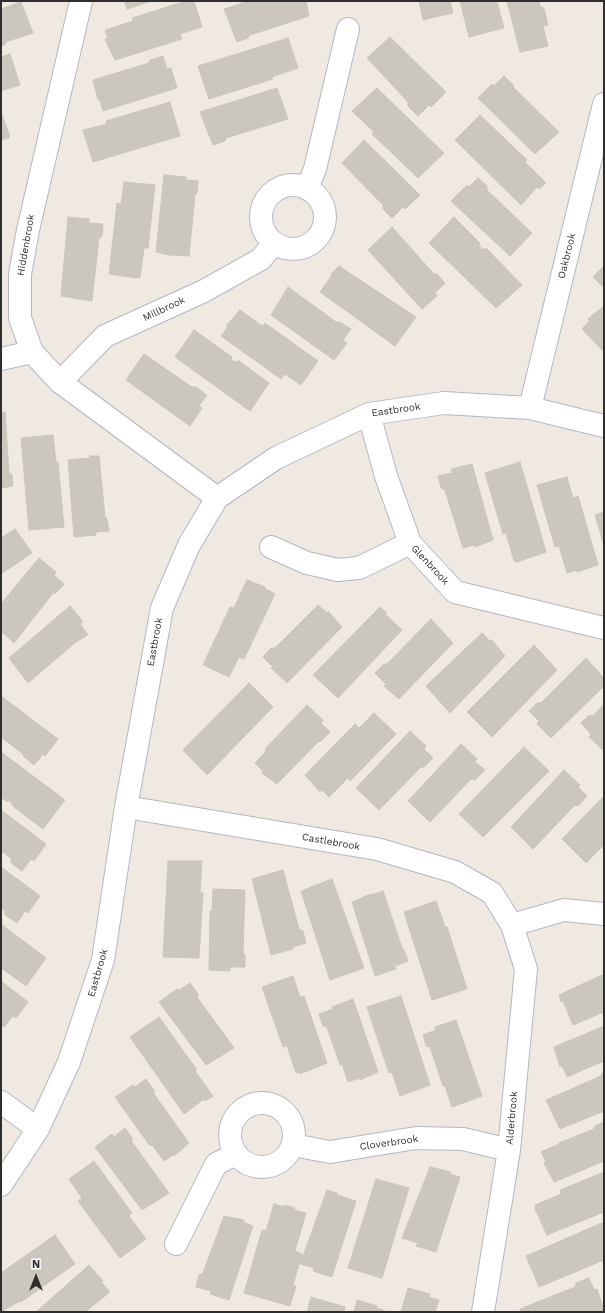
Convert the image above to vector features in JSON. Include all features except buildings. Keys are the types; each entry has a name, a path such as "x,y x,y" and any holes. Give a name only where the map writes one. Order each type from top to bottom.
{"street":[{"name":"Hiddenbrook","path":"81,1 20,274 20,318 32,352 60,382 217,498"},
{"path":"307,189 315,169 348,29"},
{"name":"Oakbrook","path":"530,408 604,104"},
{"path":"293,185 307,189 319,198 324,207 326,217 324,227 320,236 303,248 283,248 274,243 263,227 261,217 263,207 267,198 274,191 283,187 293,185"},
{"name":"Millbrook","path":"60,382 105,336 210,287 261,259 274,243"},
{"path":"1,359 32,352"},
{"name":"Eastbrook","path":"1,1185 38,1129 69,1062 103,960 126,806 162,608 189,545 217,498 276,458 369,414 444,403 530,408 604,426"},
{"name":"Glenbrook","path":"369,414 386,476 410,543 455,592 604,628"},
{"path":"271,548 307,563 338,570 359,568 410,543"},
{"name":"Castlebrook","path":"126,806 377,849 455,872 492,893 512,925"},
{"path":"512,925 564,910 604,914"},
{"name":"Alderbrook","path":"483,1312 509,1150 526,969 512,925"},
{"path":"1,1102 38,1129"},
{"path":"257,1103 272,1104 281,1108 288,1116 293,1125 294,1135 293,1145 285,1157 272,1165 262,1166 252,1165 243,1161 236,1154 230,1135 236,1116 243,1109 257,1103"},
{"name":"Cloverbrook","path":"293,1145 330,1152 416,1138 431,1138 463,1139 509,1150"},
{"path":"176,1244 216,1164 236,1154"}]}
